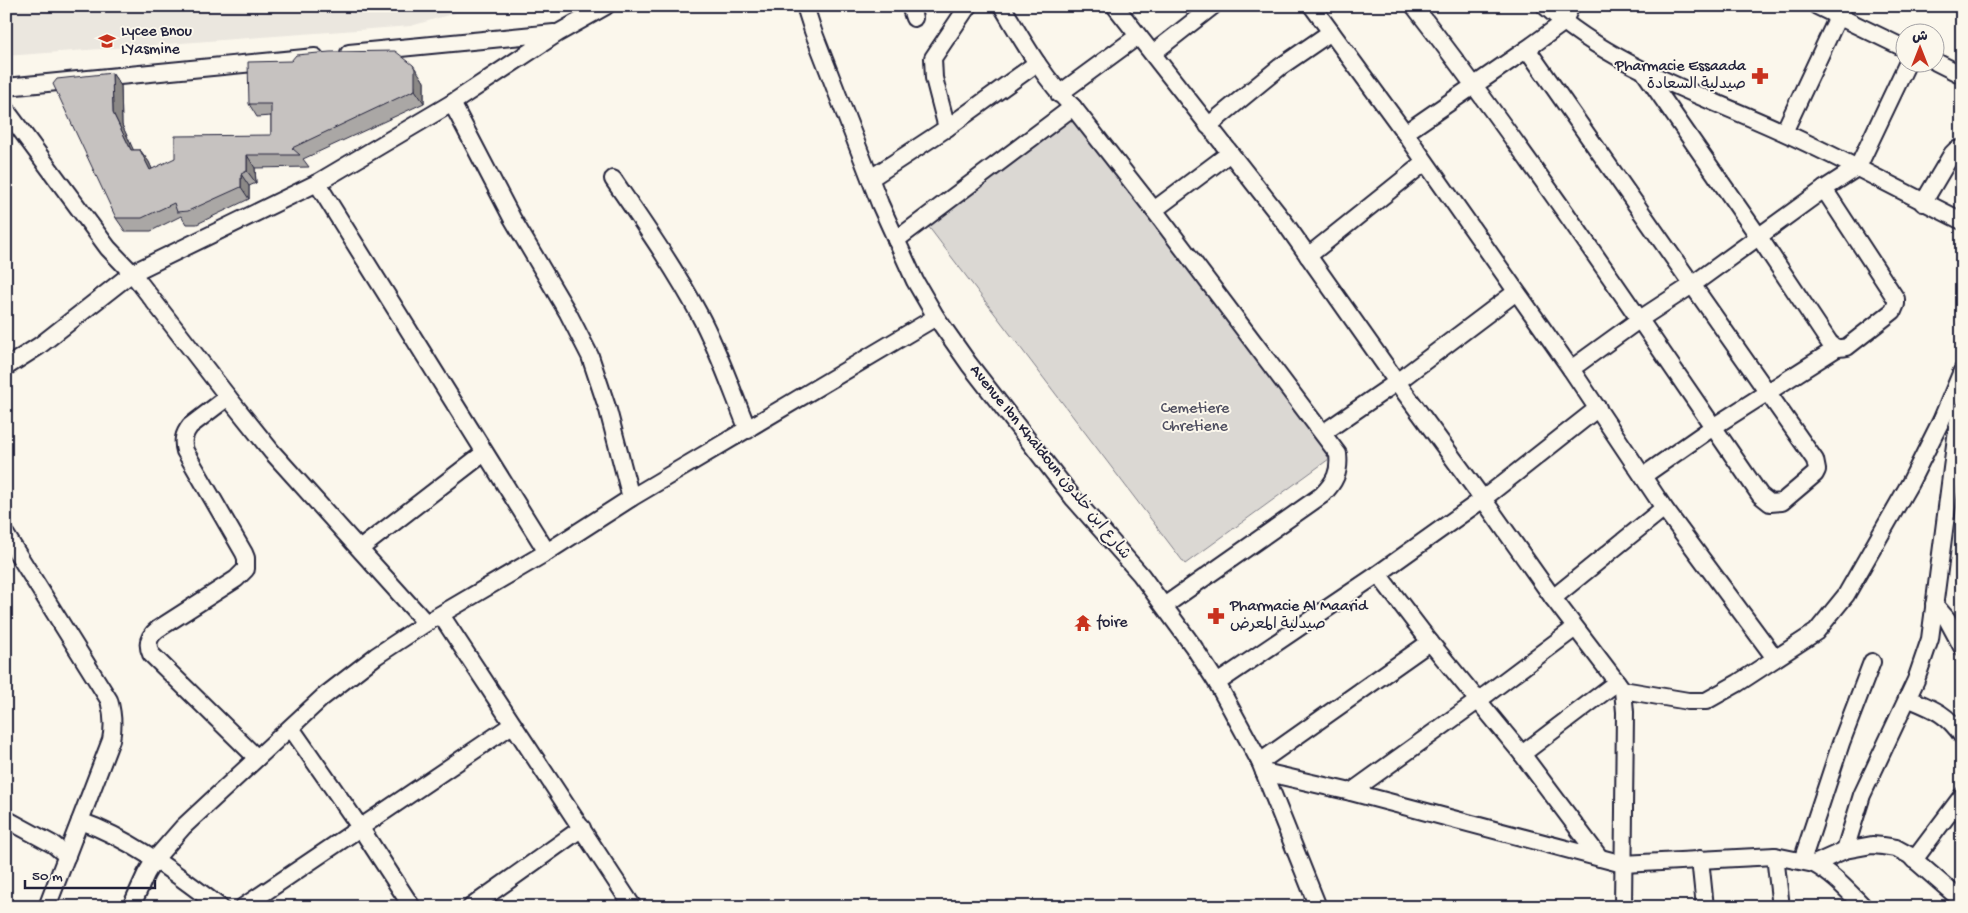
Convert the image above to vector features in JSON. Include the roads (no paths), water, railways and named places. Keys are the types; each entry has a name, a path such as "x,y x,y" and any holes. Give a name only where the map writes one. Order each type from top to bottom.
{"street":[{"path":"6,367 39,346 132,273 317,182 452,103 558,33 606,6"},
{"name":"Avenue Ibn Khaldoun شارع ابن خلدون","path":"805,6 880,204 896,240 936,317 969,364 1063,485 1141,575 1218,683 1262,767 1318,907"},
{"path":"947,128 934,78 933,58 968,6"},
{"path":"1002,6 1037,63 1059,94 1073,107 1154,210 1338,454 1338,474 1322,495 1164,606"},
{"path":"1114,6 1256,184 1553,598 1620,686 1625,707 1623,907"},
{"path":"1153,53 1213,6"},
{"path":"1414,6 1476,86 1640,318 1760,495 1770,503 1782,502 1811,480 1817,470 1817,465 1768,392 1527,49"},
{"path":"1545,6 1563,23 1645,73 1784,132 1858,167 1924,203 1962,221"},
{"path":"1404,133 1476,86 1563,23 1571,6"},
{"path":"1817,6 1841,12 1896,43"},
{"path":"1320,9 1331,32 1598,408 1664,508 1775,658"},
{"path":"1784,132 1841,12"},
{"path":"1208,126 1280,67 1331,32"},
{"path":"6,87 558,33"},
{"path":"1059,94 1138,36"},
{"path":"871,178 947,128 1037,63"},
{"path":"1946,67 1962,74"},
{"path":"1571,370 1640,318 1692,285 1824,189 1858,167 1903,72"},
{"path":"1645,73 1759,237 1829,342 1836,348"},
{"path":"452,103 512,218 568,313 590,356 608,410 631,498"},
{"path":"896,240 1073,107"},
{"path":"6,110 108,248 132,273 272,452 426,623"},
{"path":"1924,203 1952,154 1962,148"},
{"path":"1154,210 1230,153"},
{"path":"1308,256 1424,163"},
{"path":"613,179 661,251 699,314 748,430"},
{"path":"317,182 547,552"},
{"path":"1643,476 1713,427 1836,348 1847,347 1893,311 1896,299 1824,189"},
{"path":"1323,433 1397,382 1516,292"},
{"path":"131,907 142,881 155,859 182,827 323,697 376,656 426,623 547,552 631,498 936,317"},
{"path":"1522,754 1620,686 1688,701 1706,701 1721,694 1816,632 1824,625 1846,595 1910,483 1941,421 1962,370"},
{"path":"228,397 190,426 185,432 183,444 244,553 247,564 246,569 236,579 154,632 148,642 148,649 257,758"},
{"path":"1218,683 1378,574 1483,498 1598,408"},
{"path":"1845,850 1868,779 1916,680 1930,639 1960,414 1941,421"},
{"path":"360,548 484,452"},
{"path":"1553,598 1664,508"},
{"path":"6,535 109,700 113,713 114,726 111,740 48,907"},
{"path":"1378,574 1430,642 1522,754 1600,858"},
{"path":"1934,604 1947,619 1962,647"},
{"path":"441,615 633,907"},
{"path":"1351,792 1575,628"},
{"path":"1262,767 1430,642"},
{"path":"1808,862 1841,743 1872,662"},
{"path":"1907,698 1940,712 1948,718 1962,736"},
{"path":"243,907 512,725"},
{"path":"291,728 360,827 412,907"},
{"path":"1262,767 1623,864 1775,856 1808,862 1824,870 1838,881 1864,907"},
{"path":"1914,860 1962,796"},
{"path":"6,819 54,844 67,856"},
{"path":"80,821 94,826 155,859 220,907"},
{"path":"471,907 582,828"},
{"path":"1808,862 1845,850 1872,844 1896,848 1914,860 1961,899"},
{"path":"1775,856 1781,907"},
{"path":"1700,859 1705,907"}],"place":[{"name":"Lycee Bnou LYasmine","path":"107,41"},
{"name":"Pharmacie Essaada صيدلية السعادة","path":"1760,76"},
{"name":"Pharmacie Al Maarid صيدلية المعرض","path":"1216,616"},
{"name":"foire","path":"1083,623"}],"park label":[{"name":"Cemetiere Chretiene","path":"1195,418"}]}
